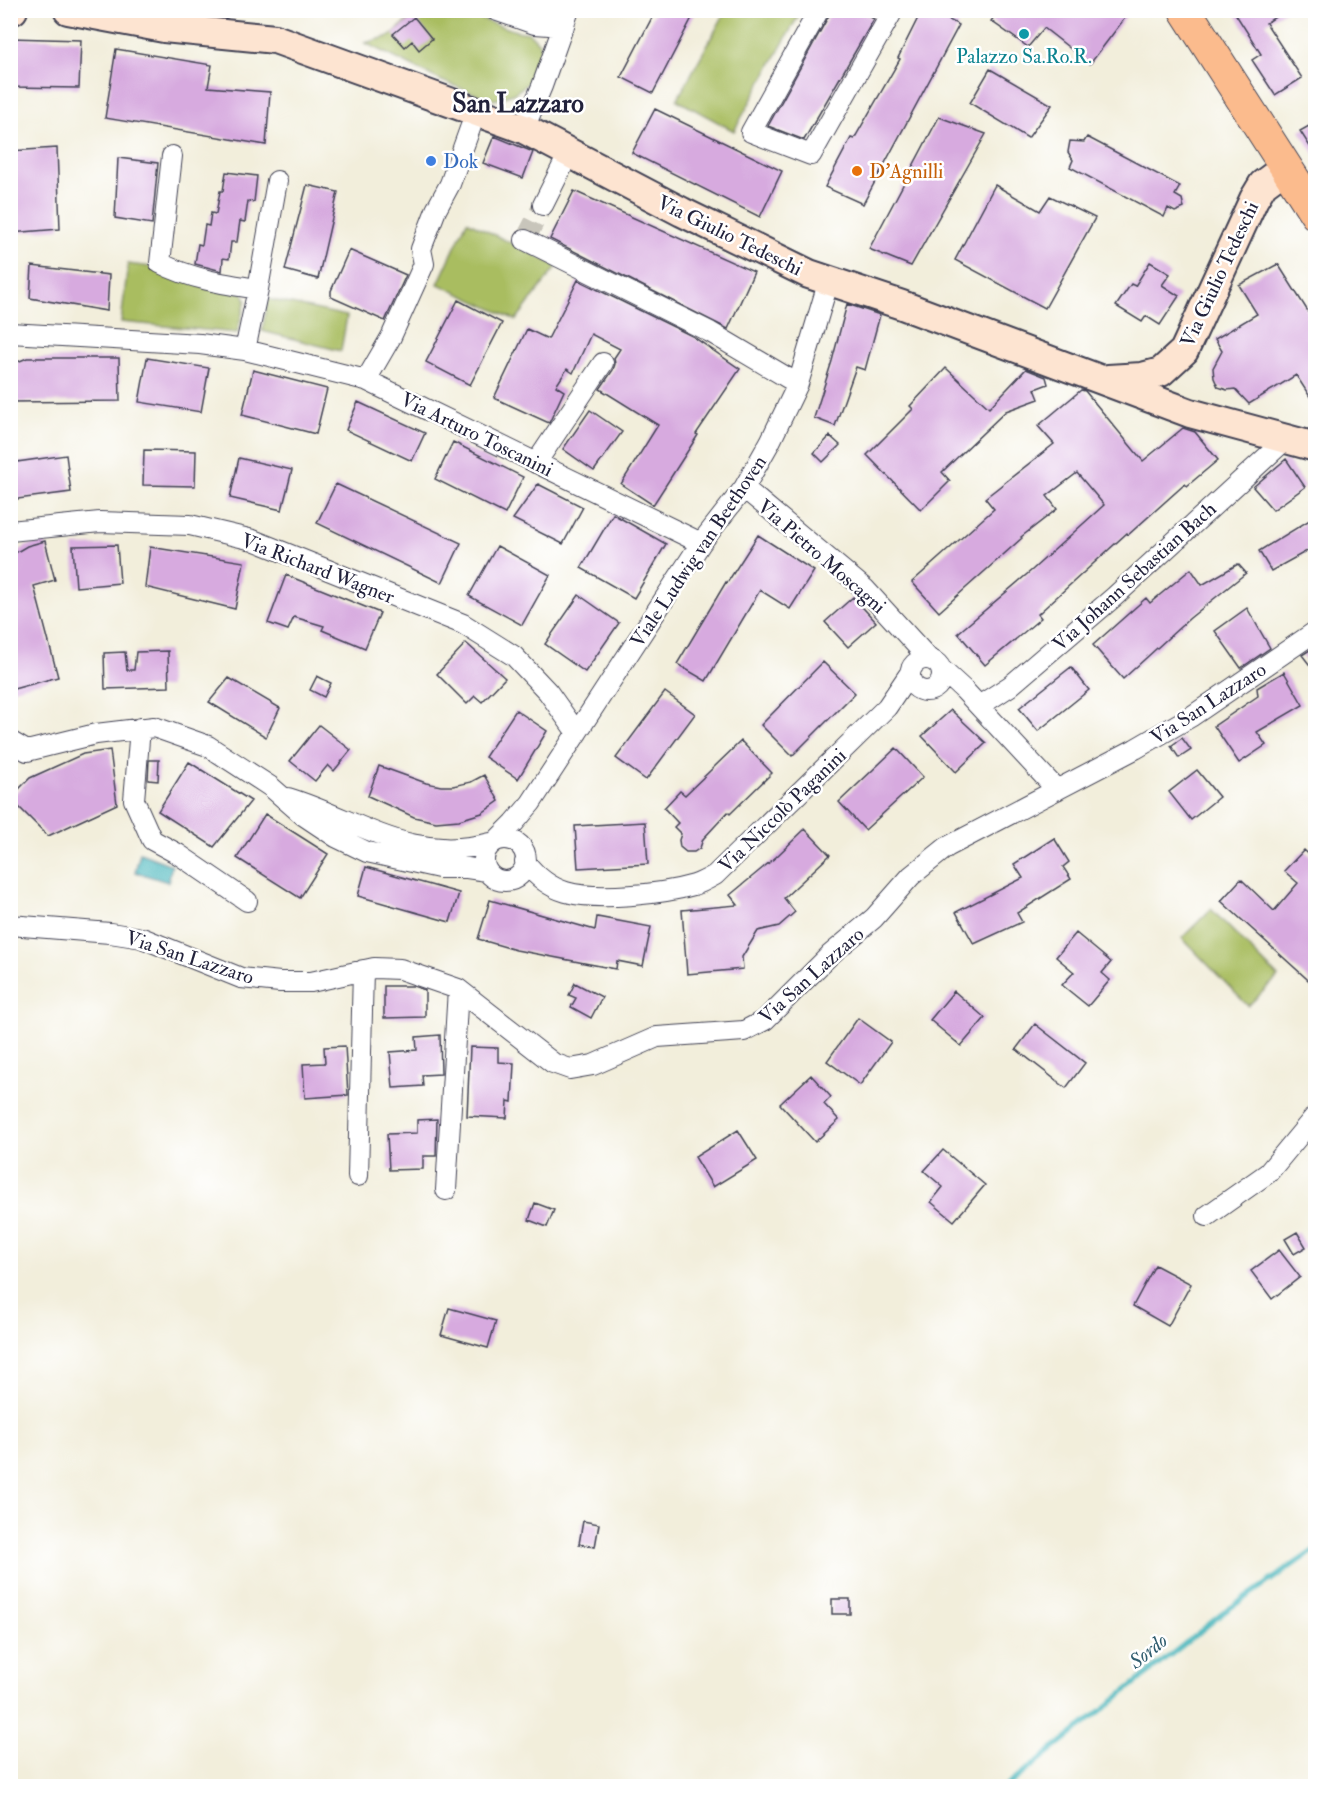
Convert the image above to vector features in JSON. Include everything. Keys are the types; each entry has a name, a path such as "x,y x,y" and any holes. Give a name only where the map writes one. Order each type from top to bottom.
{"main road":[{"path":"1185,10 1316,214"}],"street":[{"name":"Via Giulio Tedeschi","path":"68,10 164,28 275,39 524,129 763,253 809,274 902,305 1100,379 1142,377 1161,372 1184,351 1254,199 1267,180 1286,167"},
{"path":"495,10 535,24 567,18"},
{"path":"819,10 751,132 811,155 891,14"},
{"path":"524,129 567,18"},
{"path":"366,380 391,337 424,264 421,249 436,210 450,184 476,112"},
{"path":"543,205 568,153"},
{"path":"172,156 160,263 177,272 219,283 258,289"},
{"path":"245,350 277,181"},
{"path":"525,240 710,332 798,384"},
{"name":"Viale Ludwig van Beethoven","path":"494,842 514,824 531,803 701,543 744,488 770,442 798,384 829,280"},
{"name":"Via Arturo Toscanini","path":"10,333 201,344 245,350 366,380 701,543"},
{"path":"536,463 603,363"},
{"path":"1161,372 1156,384 1161,401"},
{"path":"1100,379 1190,413 1316,447"},
{"name":"Via Johann Sebastian Bach","path":"979,706 1010,686 1114,597 1285,440"},
{"name":"Via Pietro Moscagni","path":"744,488 865,589 1057,790"},
{"name":"Via Richard Wagner","path":"10,531 100,522 190,525 253,540 463,624 514,656 548,692 577,733"},
{"name":"Via Pietro Moscagni","path":"899,624 910,670"},
{"name":"Via San Lazzaro","path":"10,925 111,933 142,938 242,978 311,982 374,968 400,969 458,989 554,1063 570,1069 593,1065 657,1038 744,1031 765,1020 830,955 874,918 911,876 947,847 1192,717 1316,631"},
{"path":"919,660 935,664 942,679 935,688 926,691 915,687 910,670 919,660"},
{"name":"Via Niccolò Paganini","path":"525,857 535,874 548,884 565,892 593,896 681,888 706,880 728,864 887,707 910,670"},
{"name":"Via Pietro Moscagni","path":"935,688 957,694 979,706"},
{"path":"10,741 27,751 96,734 154,727 208,746 282,796 303,815 336,837 366,852 439,868 487,871"},
{"path":"140,728 134,800 152,840 178,854 247,901"},
{"path":"282,796 313,806 390,839 423,848 460,848 494,842 503,838 516,842 525,857 523,869 513,879 499,880 484,866 484,853 494,842"},
{"name":"Viale Ludwig van Beethoven","path":"525,857 525,823 531,803"},
{"path":"358,1176 363,970"},
{"path":"446,1190 458,989"},
{"path":"1207,1216 1268,1173 1316,1115"}],"green space":[{"path":"419,11 457,11 516,31 529,33 539,43 542,57 537,73 513,94 495,100 442,81 365,43 390,36"},
{"path":"726,11 801,11 734,131 677,100"},
{"path":"467,221 557,266 516,320 438,284"},
{"path":"128,264 152,267 243,293 246,300 237,333 121,322"},
{"path":"268,299 347,316 341,351 262,331"},
{"path":"1211,909 1278,977 1248,1006 1182,938"}],"water":[{"path":"140,853 172,865 168,882 135,872"}],"building":[{"path":"656,10 696,10 653,93 621,77"},
{"path":"832,10 858,10 874,19 804,140 768,126"},
{"path":"922,10 930,10 959,25 863,204 825,187 851,138 854,139 900,59 898,58"},
{"path":"999,10 1131,10 1090,64 1044,28 1028,47 991,21"},
{"path":"1233,10 1286,10 1266,23 1302,78 1275,95 1252,60 1261,54"},
{"path":"414,17 432,39 419,50 412,41 405,47 393,34"},
{"path":"10,38 81,40 79,88 10,87"},
{"path":"116,49 212,65 208,87 270,92 266,145 105,118"},
{"path":"990,69 1052,105 1028,138 970,103"},
{"path":"655,109 782,171 760,217 632,153"},
{"path":"939,117 986,134 911,266 869,249"},
{"path":"1316,122 1316,156 1300,131"},
{"path":"494,136 533,152 523,178 483,163"},
{"path":"1087,137 1180,186 1175,195 1182,199 1184,208 1175,212 1168,208 1164,217 1070,167 1073,160 1068,152 1070,141 1084,142"},
{"path":"57,148 60,229 10,233 10,151"},
{"path":"118,158 158,163 152,224 115,218"},
{"path":"226,172 257,176 254,202 248,201 245,222 240,221 237,242 231,242 229,259 223,258 222,271 195,264 198,244 202,245 205,225 209,226 211,213 216,214"},
{"path":"307,185 338,192 318,279 285,270"},
{"path":"995,185 1040,211 1050,196 1095,218 1045,308 955,260"},
{"path":"574,191 754,272 728,329 550,239"},
{"path":"349,250 406,275 385,321 331,297 331,291"},
{"path":"1150,262 1170,274 1162,285 1179,296 1160,325 1146,316 1142,322 1116,306 1131,284 1135,286"},
{"path":"1278,264 1316,324 1316,406 1296,375 1249,404 1235,389 1227,390 1218,387 1214,378 1213,368 1222,351 1215,339 1257,314 1239,285"},
{"path":"32,266 109,275 107,311 30,298"},
{"path":"578,280 692,336 740,369 696,434 698,435 653,505 621,484 658,425 600,389 613,370 614,358 620,349 591,334 573,373 567,369 556,386 564,391 549,423 494,398 527,329 548,339"},
{"path":"458,300 502,323 470,385 426,362"},
{"path":"847,304 880,315 865,370 856,367 835,426 814,418"},
{"path":"27,358 119,358 120,401 10,402 10,365"},
{"path":"147,358 209,368 201,412 139,402"},
{"path":"946,368 989,408 1026,369 1046,377 1048,384 1035,389 1039,399 1006,411 942,472 950,481 921,510 867,455 913,409 910,406"},
{"path":"253,370 327,389 316,434 242,415"},
{"path":"1081,390 1085,391 1143,461 1183,428 1195,432 1218,460 1187,486 1185,484 1128,535 1127,533 1038,614 1041,618 985,665 958,633 1104,505 1077,473 1047,496 1057,509 1021,537 939,612 912,582 994,509 985,498 1054,444 1038,426"},
{"path":"358,402 425,433 412,461 346,430"},
{"path":"590,410 622,432 594,471 563,449"},
{"path":"830,436 840,445 823,462 814,453"},
{"path":"453,442 523,477 505,514 435,479"},
{"path":"144,450 196,451 195,486 143,485"},
{"path":"66,455 71,492 10,500 10,463"},
{"path":"239,458 292,470 282,510 230,498"},
{"path":"1286,459 1305,487 1273,510 1253,487"},
{"path":"336,484 461,543 442,583 317,523"},
{"path":"538,484 583,507 563,544 513,519"},
{"path":"613,514 666,544 634,598 581,568"},
{"path":"1316,516 1316,546 1271,571 1259,551"},
{"path":"758,535 814,571 790,609 760,590 706,681 677,664 726,582"},
{"path":"45,541 55,580 34,586 58,677 10,690 10,556 27,546"},
{"path":"117,545 120,583 76,587 73,546"},
{"path":"497,546 550,575 522,625 469,596"},
{"path":"150,547 244,562 235,609 145,587"},
{"path":"1238,564 1246,573 1190,618 1123,679 1093,645 1146,598 1150,603 1191,569 1202,585"},
{"path":"286,575 380,613 365,648 322,630 324,626 294,617 288,630 268,623"},
{"path":"579,595 619,623 585,672 545,644"},
{"path":"853,597 876,622 848,647 825,622"},
{"path":"1247,608 1270,648 1241,668 1215,631"},
{"path":"466,643 505,678 482,702 475,696 467,704 437,674"},
{"path":"1316,646 1316,673 1302,655"},
{"path":"168,651 169,687 105,689 104,653 125,652 127,670 134,670 136,652"},
{"path":"823,662 855,693 792,756 761,725"},
{"path":"1071,667 1089,690 1038,731 1019,708"},
{"path":"1284,672 1303,705 1257,732 1266,745 1239,763 1214,726 1258,696 1257,688"},
{"path":"317,676 331,683 324,697 310,690"},
{"path":"229,678 280,708 266,737 209,702"},
{"path":"665,692 695,714 646,780 616,758"},
{"path":"516,710 547,731 518,779 485,757"},
{"path":"951,710 986,743 956,772 922,736"},
{"path":"319,725 351,750 334,771 328,765 315,781 290,761"},
{"path":"1182,738 1191,750 1179,758 1171,746"},
{"path":"741,741 772,773 730,814 728,812 703,839 700,848 694,852 686,852 680,847 681,834 674,827 678,823 664,808 680,791 685,795"},
{"path":"896,748 923,777 865,830 839,802"},
{"path":"110,750 117,804 48,836 10,798 30,778 83,754"},
{"path":"149,760 159,760 158,781 148,780"},
{"path":"189,762 251,801 214,847 158,811"},
{"path":"379,766 441,786 471,782 484,775 499,801 482,813 459,820 436,822 414,817 368,796"},
{"path":"1197,770 1219,797 1191,820 1169,792"},
{"path":"265,814 328,854 300,898 237,858"},
{"path":"645,822 648,864 578,868 575,826"},
{"path":"805,829 830,855 784,898 795,912 779,926 758,931 742,957 743,969 687,974 682,910 738,905 730,895 776,857"},
{"path":"1054,838 1069,862 1063,867 1071,879 1017,913 1022,922 974,944 956,912 1023,878 1014,864"},
{"path":"1304,850 1316,861 1316,987 1221,901 1241,879 1274,911 1298,883 1284,871"},
{"path":"366,867 459,893 450,922 358,896"},
{"path":"490,900 595,930 597,917 651,927 643,966 617,961 616,969 516,950 478,939"},
{"path":"1076,933 1111,962 1102,973 1110,980 1088,1006 1062,985 1074,972 1056,957"},
{"path":"575,983 602,997 591,1018 571,1007 576,998 569,995"},
{"path":"384,986 413,986 425,990 425,1017 384,1018"},
{"path":"954,991 985,1018 961,1046 930,1020"},
{"path":"858,1018 891,1042 860,1085 827,1061"},
{"path":"1035,1024 1085,1063 1066,1088 1016,1049"},
{"path":"440,1035 441,1074 422,1075 423,1086 393,1088 390,1052 417,1050 416,1037"},
{"path":"345,1046 348,1095 305,1098 303,1064 325,1063 324,1047"},
{"path":"470,1047 498,1048 498,1062 514,1063 512,1102 508,1101 507,1118 467,1116"},
{"path":"811,1075 831,1097 824,1104 839,1120 815,1142 780,1104"},
{"path":"437,1119 436,1156 423,1156 423,1169 389,1170 387,1134 417,1133 417,1120"},
{"path":"738,1130 757,1160 713,1187 695,1157"},
{"path":"943,1150 985,1185 954,1221 931,1202 943,1187 924,1171"},
{"path":"535,1203 554,1210 547,1227 529,1220"},
{"path":"1297,1232 1306,1247 1294,1254 1285,1239"},
{"path":"1279,1250 1300,1277 1272,1299 1251,1271"},
{"path":"1155,1265 1191,1284 1168,1326 1133,1306"},
{"path":"449,1308 496,1321 488,1348 441,1335"},
{"path":"583,1521 599,1524 595,1547 579,1544"},
{"path":"832,1599 850,1599 850,1614 832,1614"}],"waterway":[{"name":"Sordo","path":"1007,1786 1223,1613 1316,1549"}],"tunnel":[{"path":"525,240 543,205"}],"place":[{"name":"Palazzo Sa.Ro.R.","path":"1024,34"},
{"name":"Dok","path":"431,161"},
{"name":"D'Agnilli","path":"857,171"}],"district":[{"name":"San Lazzaro","path":"518,103"}]}
